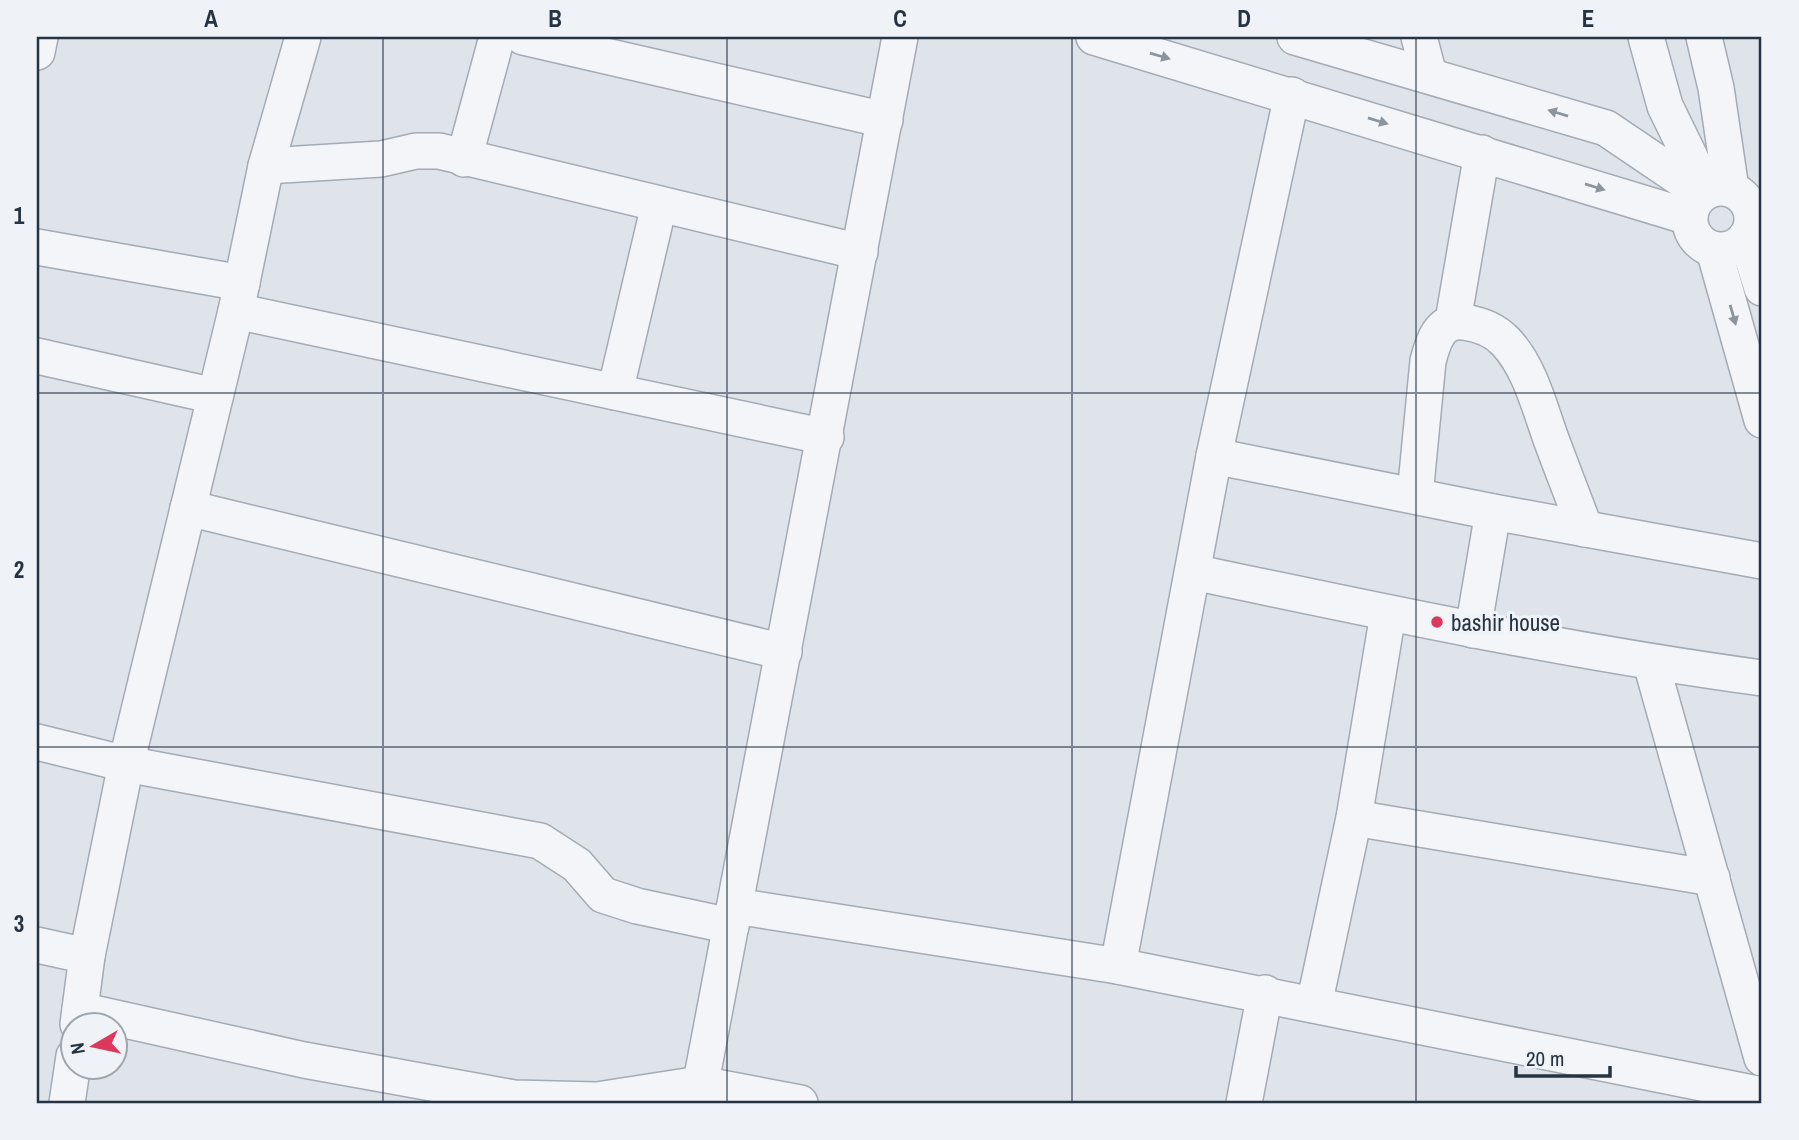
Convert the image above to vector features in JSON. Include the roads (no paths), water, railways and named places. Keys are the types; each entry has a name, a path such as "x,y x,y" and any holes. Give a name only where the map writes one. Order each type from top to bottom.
{"street":[{"path":"37,52 40,37"},
{"path":"464,159 496,37"},
{"path":"523,37 885,120"},
{"path":"698,1094 826,437 900,37"},
{"path":"1094,37 1482,153 1748,204 1743,236 1762,420"},
{"path":"1295,37 1606,128 1707,197"},
{"path":"1419,37 1429,75"},
{"path":"1646,37 1665,106 1707,197"},
{"path":"1704,37 1716,88 1707,197 1692,232 1701,244 1743,236"},
{"path":"80,1010 87,956 126,764 239,297 266,166 299,38"},
{"path":"1118,965 1214,456 1292,95"},
{"path":"266,166 381,159 416,151 439,151 860,252"},
{"path":"1453,321 1482,153"},
{"path":"615,392 659,205"},
{"path":"1743,236 1762,288"},
{"path":"37,247 615,392 826,437"},
{"path":"1415,495 1428,361 1434,340 1441,329 1453,321 1487,327 1505,341 1528,374 1585,529"},
{"path":"37,356 215,396"},
{"path":"1214,456 1493,512 1762,561"},
{"path":"188,508 784,652"},
{"path":"1473,630 1493,512"},
{"path":"1193,572 1473,630 1651,663 1762,678"},
{"path":"1314,1005 1354,818 1388,614"},
{"path":"1651,663 1762,1058"},
{"path":"37,742 126,764 540,841 577,865 603,895 636,906 1118,965 1762,1095"},
{"path":"1354,818 1712,878"},
{"path":"37,945 87,956"},
{"path":"1244,1103 1265,993"},
{"path":"130,1027 514,1098 597,1100 698,1094 800,1103"},
{"path":"67,1103 70,1080"}],"place":[{"name":"bashir house","path":"1437,622"}]}
